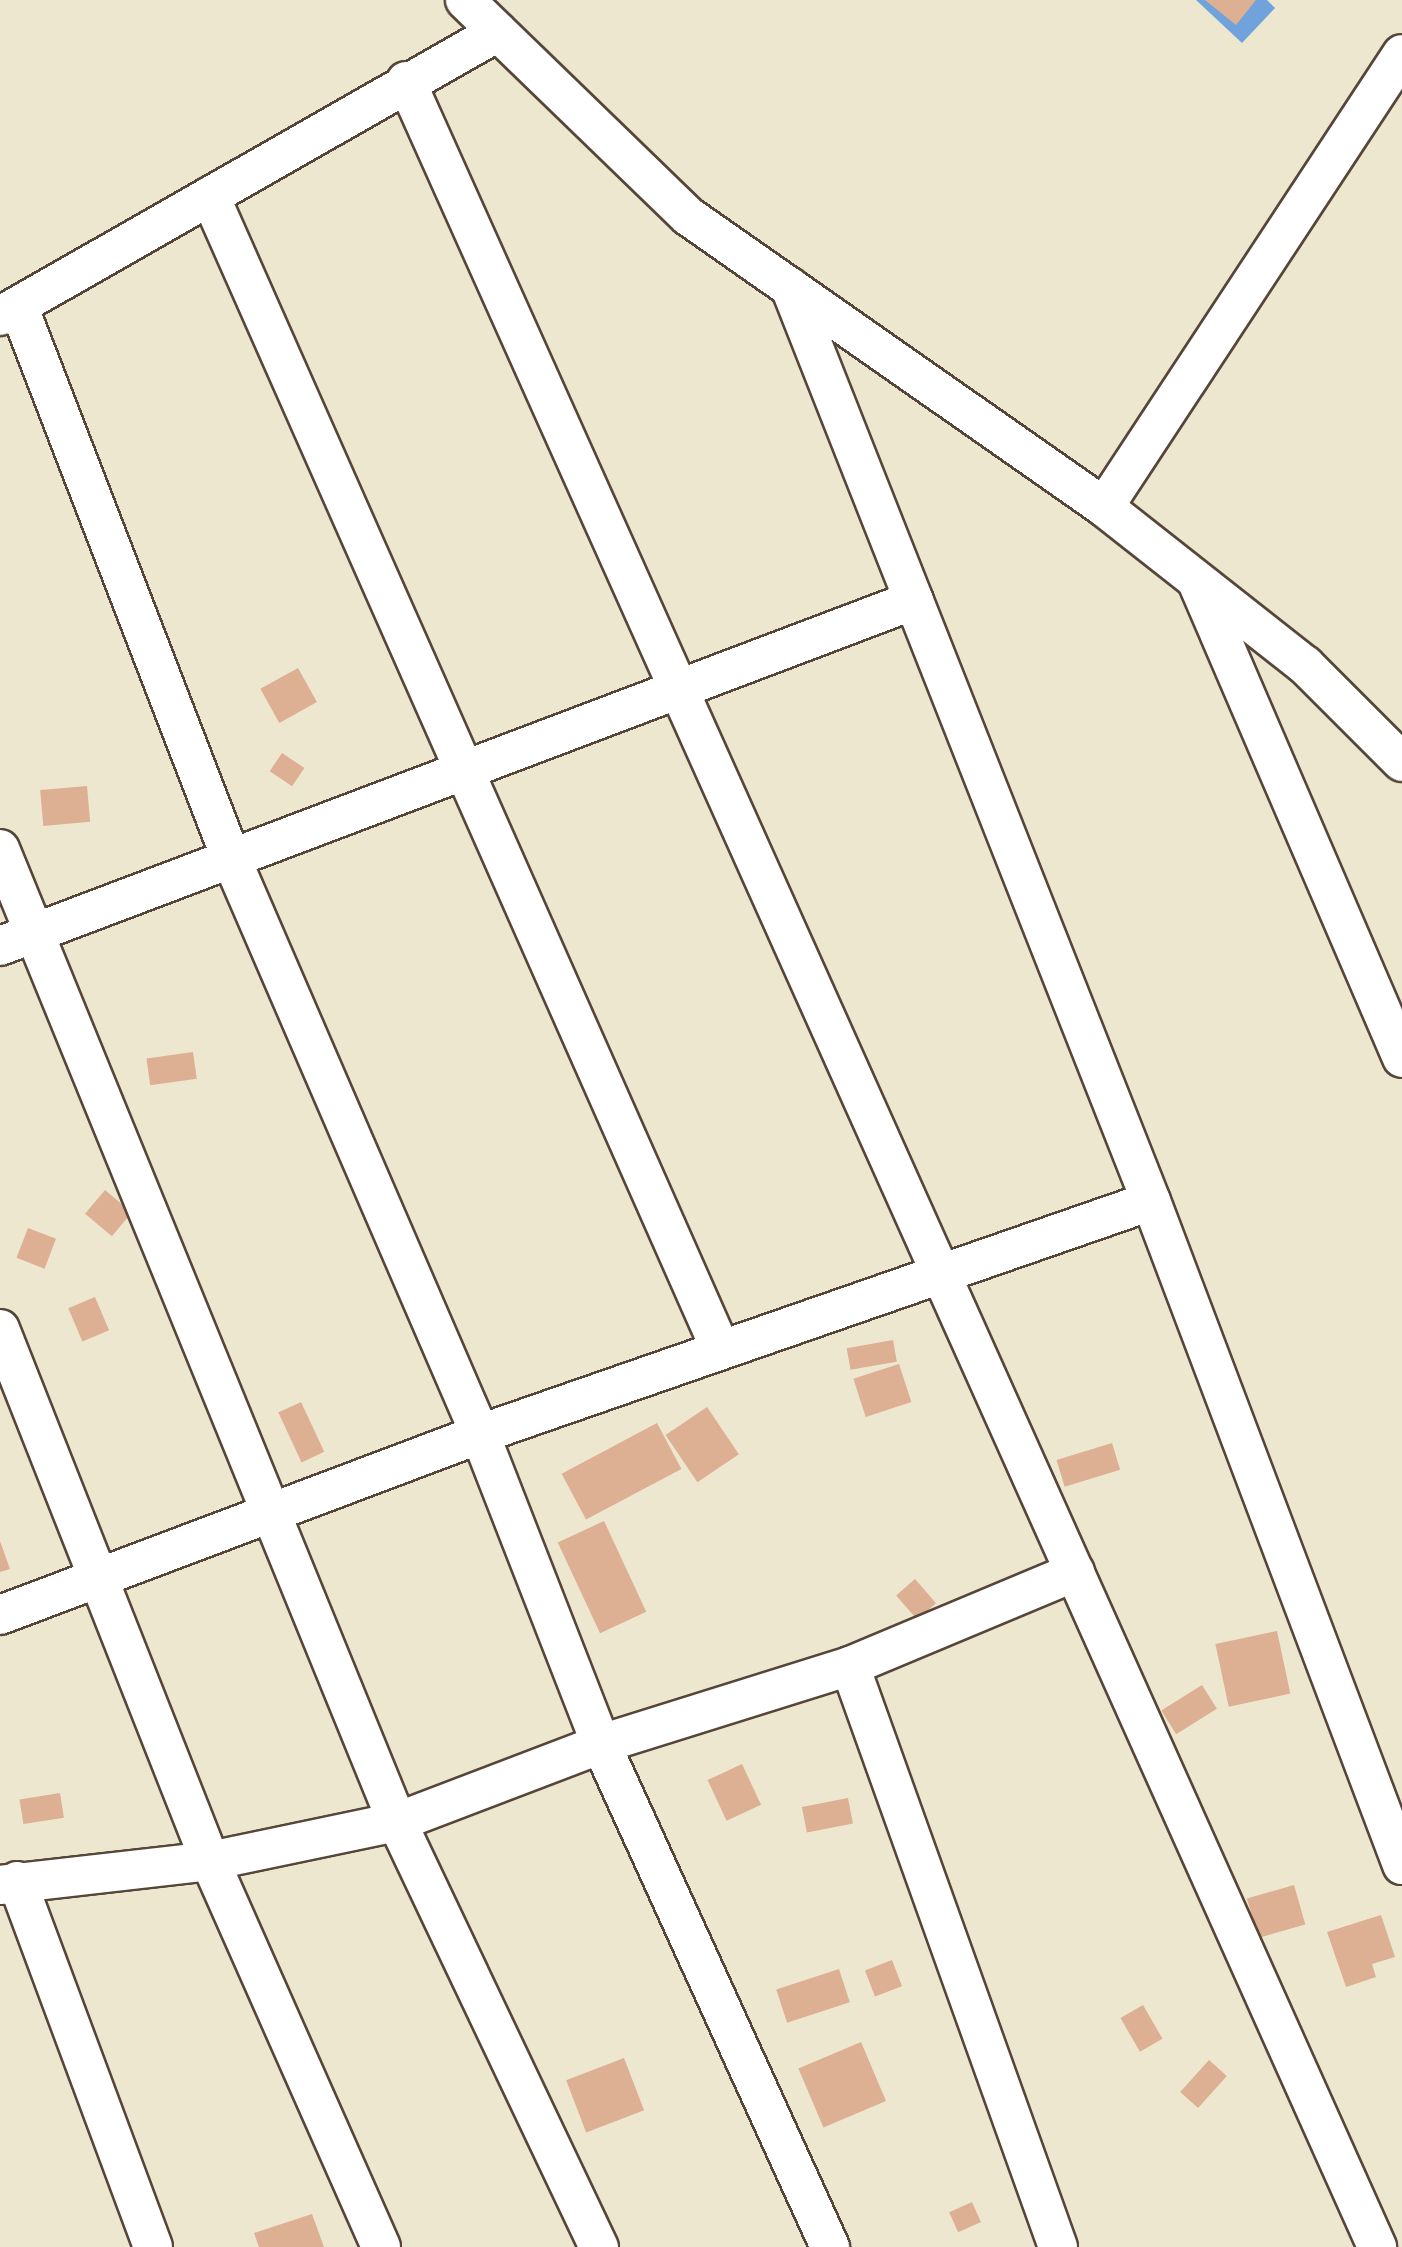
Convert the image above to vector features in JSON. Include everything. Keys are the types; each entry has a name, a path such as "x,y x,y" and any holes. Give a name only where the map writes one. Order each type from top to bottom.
{"street":[{"path":"465,0 688,216 1104,507 1304,665 1402,762"},
{"path":"498,32 406,81 9,312 231,858 480,1434 601,1744 831,2247"},
{"path":"1104,507 1402,54"},
{"path":"406,81 1377,2247"},
{"path":"210,196 721,1350"},
{"path":"790,287 1151,1201 1402,1866"},
{"path":"1196,579 1402,1058"},
{"path":"17,939 914,600"},
{"path":"0,849 17,939 270,1512 397,1822 599,2247"},
{"path":"0,1615 480,1434 1151,1201"},
{"path":"0,1329 211,1861 381,2247"},
{"path":"153,2247 9,1883 211,1861 397,1822 601,1744 850,1666 1075,1572"},
{"path":"850,1666 1058,2247"}],"water":[{"path":"1196,0 1267,0 1275,8 1242,43"}],"building":[{"path":"1205,0 1256,0 1236,25"},
{"path":"298,668 317,702 279,723 260,689"},
{"path":"282,753 304,768 292,786 270,771"},
{"path":"87,786 90,822 43,826 40,790"},
{"path":"193,1052 197,1079 150,1085 146,1059"},
{"path":"105,1190 132,1212 112,1236 85,1214"},
{"path":"28,1228 56,1239 45,1269 17,1258"},
{"path":"95,1297 109,1330 82,1341 68,1308"},
{"path":"893,1340 897,1362 851,1370 847,1348"},
{"path":"899,1364 911,1402 866,1417 853,1379"},
{"path":"301,1402 324,1452 302,1462 278,1413"},
{"path":"707,1407 739,1454 697,1482 666,1435"},
{"path":"657,1423 681,1469 586,1520 562,1474"},
{"path":"1112,1443 1120,1470 1065,1487 1057,1460"},
{"path":"604,1521 646,1612 600,1633 558,1543"},
{"path":"0,1541 10,1569 0,1572"},
{"path":"915,1579 936,1603 917,1620 896,1595"},
{"path":"1277,1631 1290,1694 1229,1707 1215,1644"},
{"path":"1202,1685 1217,1709 1176,1734 1161,1710"},
{"path":"742,1764 761,1805 727,1821 708,1780"},
{"path":"60,1793 64,1818 23,1824 20,1799"},
{"path":"848,1798 853,1824 807,1832 802,1807"},
{"path":"1294,1885 1305,1924 1258,1938 1247,1899"},
{"path":"1381,1915 1395,1957 1372,1964 1376,1977 1346,1987 1327,1932"},
{"path":"892,1960 902,1986 875,1997 865,1970"},
{"path":"839,1969 850,2002 787,2023 776,1989"},
{"path":"1143,2005 1162,2039 1140,2052 1120,2018"},
{"path":"861,2042 886,2101 823,2127 798,2069"},
{"path":"624,2058 644,2110 586,2132 566,2080"},
{"path":"1209,2060 1227,2076 1198,2108 1180,2092"},
{"path":"972,2202 981,2222 958,2232 949,2212"},
{"path":"312,2214 324,2247 259,2247 254,2233"}]}
